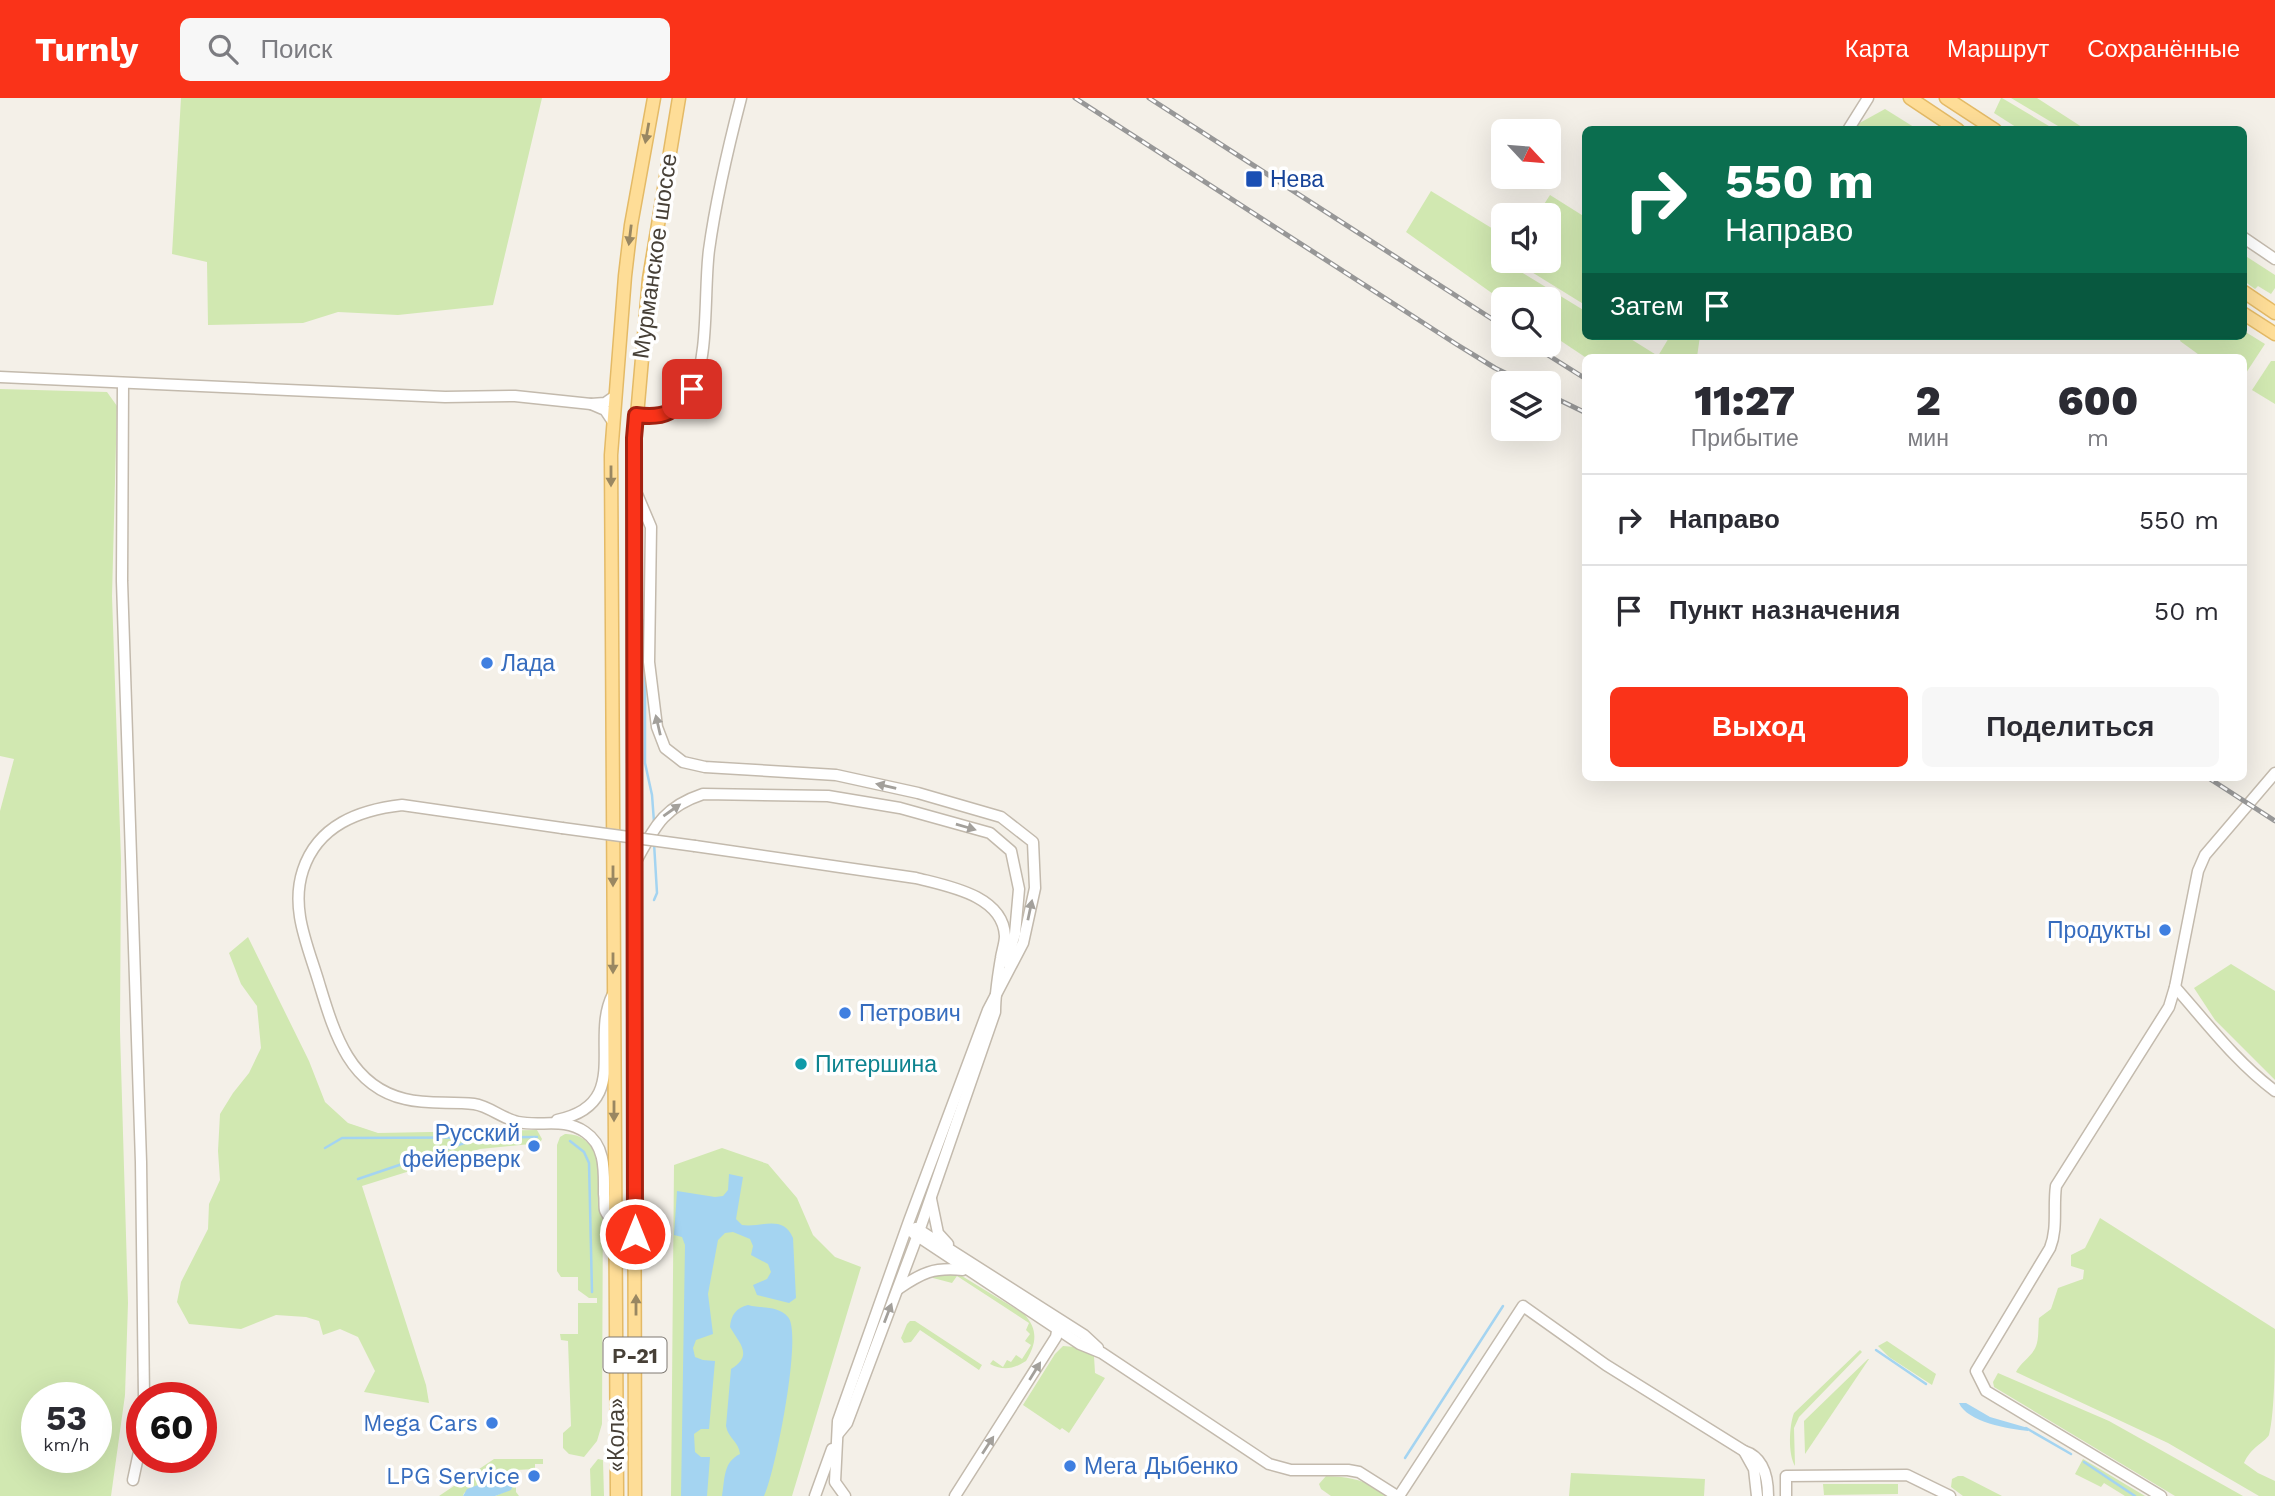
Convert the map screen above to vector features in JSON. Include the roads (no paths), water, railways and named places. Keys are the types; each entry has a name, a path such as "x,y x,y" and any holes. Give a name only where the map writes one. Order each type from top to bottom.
{"main road":[{"name":"Мурманское шоссе","path":"614,402 631,225 654,98"},
{"name":"Мурманское шоссе","path":"636,415 651,266 679,98"},
{"path":"1910,98 1952,126"},
{"path":"1946,98 1988,126"},
{"path":"2247,294 2275,313"},
{"path":"2247,316 2275,334"},
{"name":"«Кола»","path":"614,402 611,571 617,1496"},
{"name":"«Кола»","path":"635,1496 633,485 636,415"}],"street":[{"path":"636,415 664,416 676,408 692,389 702,367 709,250 730,140 741,98"},
{"path":"1850,126 1868,98"},
{"path":"2247,240 2275,259"},
{"path":"0,377 445,397 515,396 591,404 614,402"},
{"path":"123,383 122,581 141,1148 144,1382"},
{"path":"591,404 605,410 613,422"},
{"path":"633,485 651,527 649,662 657,727 666,748 683,762 705,767 836,775 918,793 1001,817 1033,842 1035,888 1023,943 995,995"},
{"path":"2161,1496 1986,1391 1976,1371 2050,1248 2056,1229 2056,1186 2169,1007 2198,871 2205,855 2275,773"},
{"path":"634,865 661,818 686,800 703,794 828,796 900,808 990,834 1011,851 1019,889 1015,934 838,1421 835,1482 845,1496"},
{"path":"614,1223 605,1210 604,1163 595,1141 577,1127 566,1123 518,1122 476,1104 404,1099 369,1082 345,1055 334,1032 300,923 298,892 307,858 321,838 337,824 381,808 402,805 916,878 966,892 989,905 998,915 1005,936 995,995 995,1012 898,1289 815,1496"},
{"path":"2175,987 2218,1038 2275,1091"},
{"path":"547,1122 580,1113 589,1107 599,1090 606,1072 607,1005 613,994"},
{"path":"931,1193 938,1233 960,1256"},
{"path":"908,1225 967,1271 1078,1342 1102,1353 1269,1464 1290,1470 1359,1472 1398,1496 1523,1306 1606,1365 1753,1454 1766,1478 1768,1496"},
{"path":"918,1233 960,1256 1084,1335 1102,1353"},
{"path":"898,1289 928,1271 967,1271"},
{"path":"955,1496 1050,1347 1059,1330 1056,1317"},
{"path":"1050,1347 1063,1342 1078,1342"},
{"path":"1744,1451 1754,1469 1757,1496"},
{"path":"133,1480 134,1473"},
{"path":"1786,1496 1786,1476 1907,1475 1950,1496"}],"water":[{"path":"729,1174 743,1177 736,1219 742,1225 777,1224 789,1231 793,1238 796,1298 789,1303 757,1295 753,1285 767,1279 771,1272 768,1264 751,1255 753,1246 750,1239 733,1232 725,1233 718,1240 708,1294 713,1334 696,1340 693,1348 695,1357 715,1361 709,1429 701,1429 694,1434 695,1452 701,1457 710,1457 707,1496 681,1496 685,1245 682,1237 674,1235 677,1191 723,1196 728,1190"},
{"path":"748,1305 775,1309 788,1317 792,1328 790,1375 780,1434 764,1496 722,1496 728,1466 734,1457 740,1454 726,1426 731,1369 742,1359 743,1354 730,1327 737,1310"},
{"path":"1959,1403 1966,1403 1990,1417 2028,1428 2028,1431 1979,1420 1963,1410"},
{"path":"511,1473 511,1490 495,1496 463,1496 467,1489"}],"waterway":[{"path":"644,620 644,641"},
{"path":"645,666 645,763 654,822"},
{"path":"654,843 657,893 654,900"},
{"path":"325,1148 342,1138 537,1137"},
{"path":"358,1179 476,1139"},
{"path":"570,1141 584,1152 589,1163 592,1292"},
{"path":"1405,1458 1503,1306"},
{"path":"1876,1350 1926,1384"},
{"path":"2026,1428 2071,1454"},
{"path":"2084,1462 2135,1496"}],"railway":[{"path":"1075,98 1501,371"},
{"path":"1149,98 1491,318"},
{"path":"1551,357 1582,376"},
{"path":"1561,401 1582,411"},
{"path":"2213,781 2275,821"}],"place":[{"name":"Нева","path":"1254,179"},
{"name":"Лада","path":"487,663"},
{"name":"Продукты","path":"2165,930"},
{"name":"Петрович","path":"845,1013"},
{"name":"Питершина","path":"801,1064"},
{"name":"Русский фейерверк","path":"534,1146"},
{"name":"Mega Cars","path":"492,1423"},
{"name":"Мега Дыбенко","path":"1070,1466"},
{"name":"LPG Service","path":"534,1476"}]}
